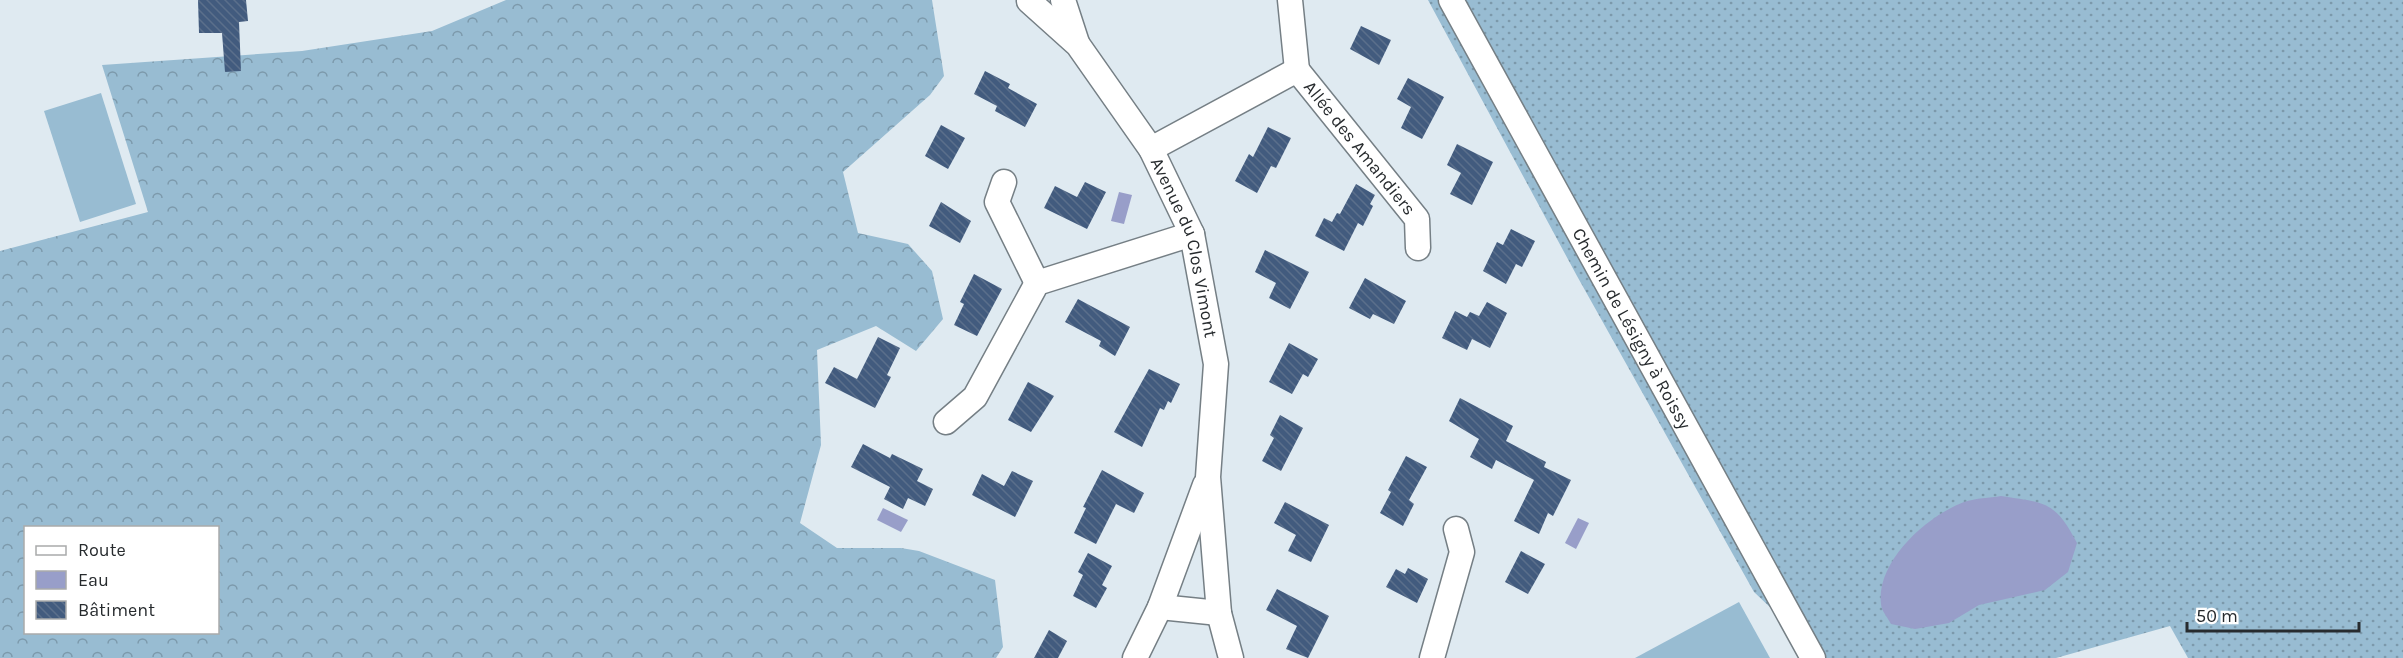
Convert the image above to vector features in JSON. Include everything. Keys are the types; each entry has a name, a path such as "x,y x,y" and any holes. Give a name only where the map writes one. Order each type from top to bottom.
{"street":[{"name":"Avenue du Clos Vimont","path":"1029,0 1078,45 1151,149 1192,234 1216,364 1208,477 1219,613 1231,658"},
{"name":"Avenue du Clos Vimont","path":"1063,0 1078,45"},
{"path":"1290,0 1296,70"},
{"name":"Chemin de Lésigny à Roissy","path":"1451,0 1813,658"},
{"name":"Allée des Amandiers","path":"1151,149 1296,70 1417,219 1418,248"},
{"path":"1004,182 997,202 1037,283"},
{"path":"946,422 975,397 1037,283 1192,234"},
{"name":"Avenue du Clos Vimont","path":"1136,658 1160,607 1208,477"},
{"path":"1432,658 1462,552 1456,529"},
{"path":"1160,607 1219,613"}],"green space":[{"path":"506,0 932,0 944,76 930,95 843,172 858,233 908,244 932,271 943,319 916,351 876,326 817,350 821,445 800,523 837,548 901,548 919,551 995,580 1003,647 996,658 0,658 0,251 148,212 102,65 302,51 432,31"},
{"path":"1428,0 2403,0 2403,658 2188,658 2170,626 2056,658 1823,658 1754,592 1577,276"},
{"path":"101,93 136,204 80,222 44,111"},
{"path":"1739,602 1770,658 1635,658"}],"water":[{"path":"1119,192 1132,195 1124,224 1111,221"},
{"path":"2001,496 2029,500 2048,506 2062,519 2077,543 2068,572 2045,590 1979,605 1949,623 1915,629 1891,624 1881,606 1882,588 1895,557 1907,542 1935,518 1964,502"},
{"path":"883,508 908,520 901,532 877,520"},
{"path":"1578,518 1589,523 1576,549 1565,543"}],"building":[{"path":"198,0 246,0 248,21 239,22 241,71 225,72 222,33 199,33"},
{"path":"1361,26 1391,40 1379,65 1350,49"},
{"path":"985,71 1010,84 1008,88 1037,104 1025,127 995,111 997,106 974,94"},
{"path":"1408,78 1444,97 1422,139 1401,128 1411,107 1397,99"},
{"path":"941,125 965,138 948,169 925,156"},
{"path":"1268,127 1291,138 1276,168 1271,166 1257,193 1235,181 1249,154 1253,157"},
{"path":"1457,144 1493,162 1472,205 1450,194 1461,173 1447,165"},
{"path":"1085,182 1106,192 1087,229 1044,208 1055,186 1077,197"},
{"path":"1356,184 1375,195 1370,204 1373,206 1363,226 1358,223 1344,251 1315,236 1324,218 1332,222 1337,213 1340,214"},
{"path":"941,202 971,221 960,243 929,226"},
{"path":"1511,229 1535,241 1522,267 1516,264 1506,284 1483,271 1497,242 1503,245"},
{"path":"1265,250 1309,272 1290,309 1269,298 1276,283 1255,272"},
{"path":"974,274 1002,289 977,336 954,325 964,304 960,302"},
{"path":"1365,278 1406,301 1394,324 1373,314 1370,319 1349,308"},
{"path":"1078,299 1130,327 1115,356 1099,346 1101,341 1065,322"},
{"path":"1487,302 1507,313 1490,348 1472,339 1467,350 1442,338 1455,311 1467,317 1470,312 1479,316"},
{"path":"878,337 900,348 887,375 891,377 875,408 825,383 834,367 857,379"},
{"path":"1289,343 1318,359 1308,377 1303,374 1292,394 1269,382"},
{"path":"1149,369 1180,384 1171,403 1168,401 1164,410 1160,408 1142,447 1114,432"},
{"path":"1028,382 1054,396 1031,432 1008,420"},
{"path":"1460,398 1513,426 1506,441 1546,462 1544,467 1571,480 1553,516 1548,513 1539,534 1514,521 1534,480 1496,460 1492,469 1470,457 1479,439 1449,421"},
{"path":"1280,415 1303,428 1281,471 1262,461 1274,438 1270,435"},
{"path":"863,444 890,458 892,454 923,469 917,481 933,489 925,506 908,498 903,509 884,499 890,487 851,467"},
{"path":"1406,456 1427,467 1409,500 1414,504 1403,526 1380,513 1391,492 1388,490"},
{"path":"1102,470 1144,493 1134,513 1116,504 1096,544 1074,533 1086,508 1083,507"},
{"path":"1012,471 1033,481 1015,517 972,495 982,474 1004,486"},
{"path":"1285,502 1329,525 1311,562 1288,551 1296,535 1274,523"},
{"path":"1521,551 1545,564 1528,594 1505,582"},
{"path":"1088,553 1112,566 1102,585 1107,588 1096,608 1073,596 1083,575 1078,572"},
{"path":"1408,568 1428,579 1417,603 1386,587 1396,569 1405,574"},
{"path":"1277,589 1329,616 1308,658 1286,649 1297,626 1266,610"},
{"path":"1049,630 1067,641 1058,658 1034,658"}]}
